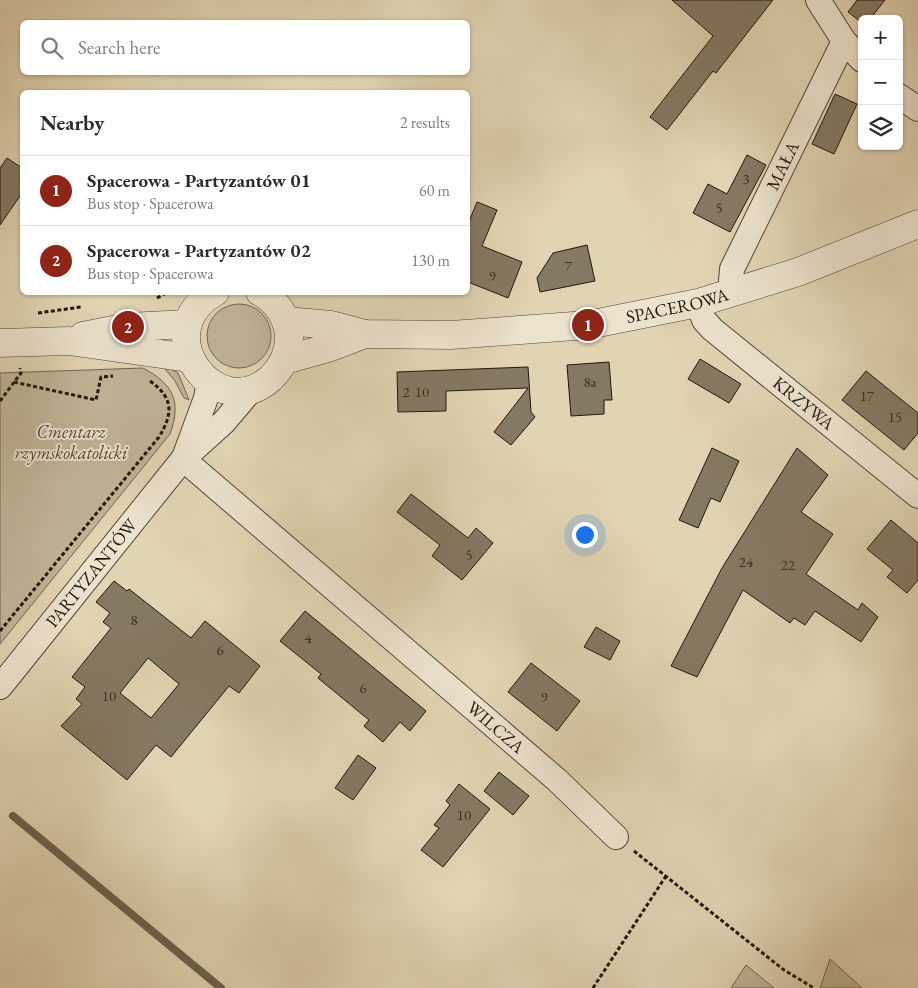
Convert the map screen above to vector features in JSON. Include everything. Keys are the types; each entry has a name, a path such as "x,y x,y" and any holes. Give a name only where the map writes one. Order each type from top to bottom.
{"street":[{"path":"818,0 844,41 858,56"},
{"name":"MAŁA","path":"730,293 732,269 844,41"},
{"path":"903,99 918,109"},
{"name":"SPACEROWA","path":"286,320 330,325 365,334 451,335 579,326 698,303 798,272 918,224"},
{"path":"210,295 195,309 188,324 186,335 189,358 209,382 230,390 252,388 266,382 277,372 285,360 289,347 286,320 278,306 264,295"},
{"name":"KRZYWA","path":"698,303 704,320 712,330 918,496"},
{"path":"69,340 93,333 128,327 188,324"},
{"name":"SPACEROWA","path":"285,360 331,347 365,334"},
{"path":"0,343 69,340 189,358"},
{"name":"PARTYZANTÓW","path":"183,459 206,398 209,382"},
{"name":"PARTYZANTÓW","path":"0,687 183,459 224,422 252,388"},
{"name":"WILCZA","path":"183,459 557,780 616,837"}],"path":[{"path":"0,401 21,373"},
{"path":"14,382 96,400 101,377 118,376"},
{"path":"0,631 159,437 169,421 170,411 167,400 161,390 146,379"},
{"path":"616,837 784,970 814,988"},
{"path":"593,988 666,876"}],"green space":[{"path":"233,304 245,304 262,313 269,324 271,336 269,348 262,359 245,368 233,368 221,363 212,354 207,342 207,330 212,318 221,309"},
{"path":"160,363 178,373 189,400 184,398 175,381"},
{"name":"Cmentarz rzymskokatolicki","path":"143,368 162,380 172,395 175,403 175,412 170,434 0,644 0,373"},
{"path":"830,959 862,988 820,988"},
{"path":"746,965 774,988 731,988"}],"building":[{"path":"672,0 773,0 716,73 713,71 667,130 650,117 713,36"},
{"path":"857,0 885,0 873,15 858,15 858,20 848,12"},
{"path":"835,94 857,104 834,154 812,144"},
{"path":"747,155 766,165 730,232 693,213 708,184 727,194"},
{"path":"7,158 20,167 20,196 0,225 0,168"},
{"path":"477,202 497,210 482,246 522,262 508,298 470,283 470,219"},
{"path":"587,245 595,281 540,292 537,278 553,253"},
{"path":"700,359 741,384 729,403 688,379"},
{"path":"609,362 612,400 604,400 604,414 571,416 567,365"},
{"path":"528,367 531,412 535,417 511,445 494,432 528,388 446,391 446,411 398,412 397,372"},
{"path":"866,371 918,413 918,433 904,450 842,400"},
{"path":"712,448 739,461 720,502 711,498 698,528 679,520"},
{"path":"797,448 828,475 801,512 833,534 806,574 858,610 862,603 878,617 861,642 815,611 805,625 794,618 790,623 743,590 697,677 671,666 722,568"},
{"path":"411,494 468,538 476,528 493,543 462,580 432,556 440,545 397,512"},
{"path":"891,520 918,543 918,580 907,593 887,577 893,570 867,549"},
{"path":"114,581 127,591 129,589 191,638 205,621 260,666 239,693 229,686 171,757 156,745 127,780 61,726 82,704 76,699 85,687 72,677 111,628 103,622 110,613 96,602","holes":["148,658 179,684 151,718 120,693"]},
{"path":"305,611 426,711 410,731 400,722 383,742 364,726 369,720 318,678 321,674 280,641"},
{"path":"596,627 620,641 610,660 584,647"},
{"path":"531,663 580,701 557,731 508,692"},
{"path":"358,755 376,768 353,800 335,788"},
{"path":"499,772 529,796 513,815 484,791"},
{"path":"459,784 490,809 443,867 421,850 439,828 434,825 450,805 446,801"}],"waterway":[{"path":"13,816 221,988"}],"place":[{"name":"Spacerowa - Partyzantów 01","path":"588,325"},
{"name":"Spacerowa - Partyzantów 02","path":"128,327"}]}
